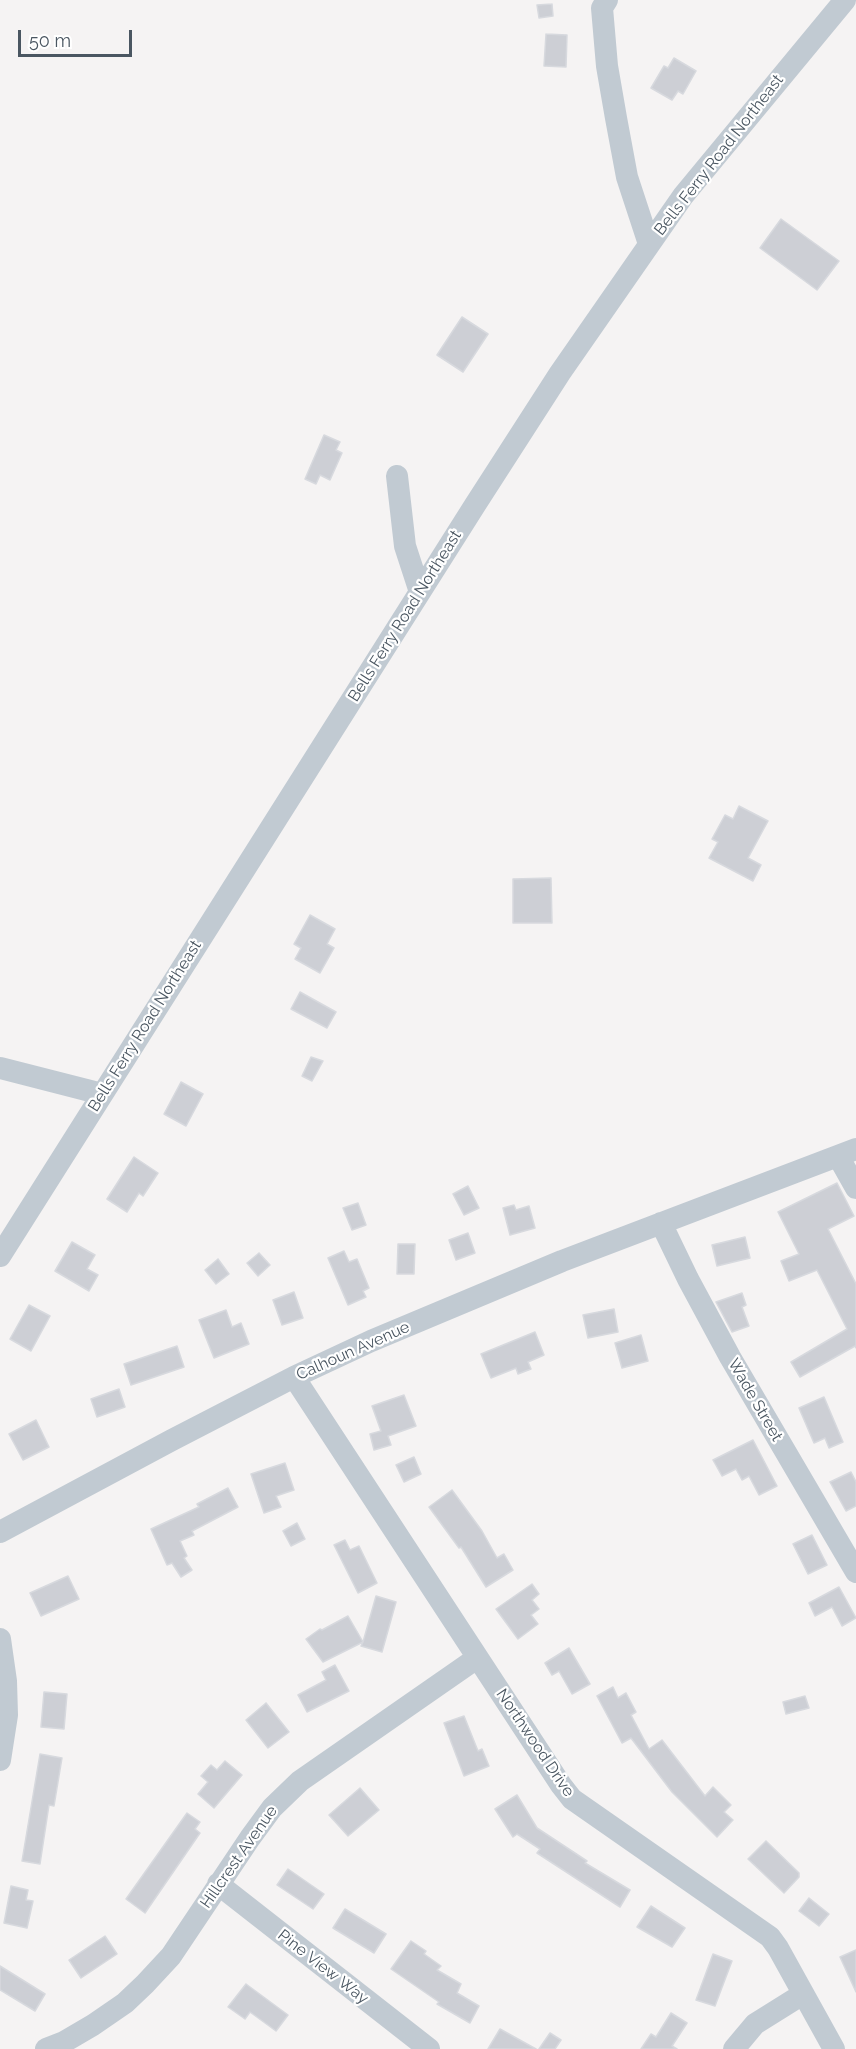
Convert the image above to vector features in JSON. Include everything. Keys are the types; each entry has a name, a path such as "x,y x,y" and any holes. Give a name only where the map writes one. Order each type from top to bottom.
{"street":[{"path":"607,0 602,8 616,118 627,177 649,244"},
{"name":"Bells Ferry Road Northeast","path":"0,1256 560,373 682,196 845,0"},
{"path":"397,476 405,546 420,592"},
{"path":"0,1068 102,1094"},
{"path":"847,1153 856,1188"},
{"name":"Calhoun Avenue","path":"0,1532 294,1377 371,1341 551,1265 847,1153"},
{"name":"Wade Street","path":"661,1223 730,1358 856,1572"},
{"name":"Northwood Drive","path":"294,1377 477,1658 572,1798 770,1937 834,2049"},
{"path":"0,1639 6,1681 7,1715 0,1760"},
{"name":"Hillcrest Avenue","path":"46,2049 64,2042 93,2025 145,1984 171,1956 272,1808 300,1781 477,1658"},
{"name":"Pine View Way","path":"218,1884 429,2049"},
{"path":"734,2049 755,2024 803,1994"}],"building":[{"path":"552,4 553,16 539,18 537,5"},
{"path":"546,34 567,35 566,67 544,66"},
{"path":"674,58 696,71 683,94 678,91 672,100 651,88 664,66 668,68"},
{"path":"781,219 839,261 817,290 760,248"},
{"path":"462,317 488,334 463,372 437,355"},
{"path":"324,435 340,442 336,450 342,453 330,480 320,475 316,484 305,479"},
{"path":"739,806 768,821 748,858 761,865 753,881 709,858 718,842 712,839 725,815 733,819"},
{"path":"551,878 552,923 513,923 513,879"},
{"path":"310,915 335,929 327,944 334,948 320,973 295,959 301,948 294,944"},
{"path":"300,992 336,1012 327,1028 291,1009"},
{"path":"311,1057 323,1061 312,1081 302,1076"},
{"path":"181,1082 203,1094 186,1126 164,1114"},
{"path":"134,1157 158,1173 143,1196 139,1193 127,1212 107,1199"},
{"path":"837,1183 854,1216 828,1229 856,1284 856,1348 855,1346 800,1377 791,1362 847,1329 817,1270 789,1281 781,1261 799,1254 778,1212"},
{"path":"468,1186 479,1208 464,1215 453,1194"},
{"path":"358,1203 366,1225 352,1230 343,1208"},
{"path":"514,1205 516,1210 529,1206 535,1228 510,1235 503,1208"},
{"path":"468,1233 475,1253 456,1260 449,1240"},
{"path":"745,1237 750,1258 717,1266 712,1245"},
{"path":"72,1242 95,1255 87,1269 98,1275 89,1291 55,1271"},
{"path":"398,1244 415,1244 414,1274 397,1274"},
{"path":"344,1251 349,1262 357,1259 369,1288 363,1291 366,1297 348,1305 328,1258"},
{"path":"259,1253 270,1265 258,1276 247,1263"},
{"path":"218,1259 229,1274 216,1284 205,1270"},
{"path":"294,1292 303,1318 282,1325 273,1300"},
{"path":"742,1293 746,1305 742,1307 749,1326 732,1332 716,1302"},
{"path":"29,1305 50,1316 31,1351 10,1339"},
{"path":"614,1309 618,1332 588,1338 583,1315"},
{"path":"226,1310 232,1327 241,1323 249,1344 214,1358 199,1320"},
{"path":"535,1332 544,1355 528,1362 531,1369 518,1374 516,1368 491,1378 481,1354"},
{"path":"641,1335 648,1361 622,1368 615,1343"},
{"path":"177,1346 184,1367 131,1385 124,1364"},
{"path":"119,1389 125,1407 97,1417 91,1399"},
{"path":"404,1395 416,1426 388,1436 391,1445 374,1450 370,1434 381,1431 372,1406"},
{"path":"824,1397 843,1442 829,1448 825,1438 814,1443 799,1408"},
{"path":"36,1420 49,1447 23,1460 9,1434"},
{"path":"753,1440 777,1486 759,1495 749,1476 742,1480 736,1469 722,1476 713,1460"},
{"path":"414,1457 421,1474 404,1482 396,1465"},
{"path":"285,1463 294,1490 276,1496 281,1507 264,1513 251,1474"},
{"path":"851,1472 856,1482 856,1506 846,1511 830,1482"},
{"path":"228,1488 238,1507 192,1531 194,1535 180,1541 187,1556 184,1558 192,1570 181,1577 172,1563 167,1565 151,1529 199,1507 197,1504"},
{"path":"452,1490 482,1531 497,1558 504,1554 513,1570 486,1587 461,1547 459,1548 429,1507"},
{"path":"297,1523 305,1539 291,1546 283,1531"},
{"path":"812,1535 827,1565 808,1574 793,1544"},
{"path":"345,1540 350,1550 359,1546 377,1583 358,1593 334,1545"},
{"path":"68,1576 79,1599 41,1616 30,1593"},
{"path":"532,1584 539,1594 532,1600 539,1609 531,1615 538,1624 518,1639 496,1609"},
{"path":"839,1587 856,1618 842,1626 832,1607 815,1616 809,1603"},
{"path":"376,1596 396,1602 382,1652 361,1646"},
{"path":"348,1616 363,1642 323,1662 306,1639 320,1629"},
{"path":"569,1648 590,1684 572,1694 559,1671 552,1675 545,1663"},
{"path":"335,1665 349,1691 307,1712 298,1695 326,1680 322,1672"},
{"path":"613,1687 618,1698 626,1693 636,1712 631,1715 649,1749 662,1740 705,1796 713,1787 731,1805 724,1812 733,1820 717,1837 672,1792 631,1738 622,1743 597,1696"},
{"path":"44,1692 67,1694 64,1729 41,1727"},
{"path":"805,1696 809,1708 786,1714 783,1702"},
{"path":"266,1703 289,1732 268,1748 246,1720"},
{"path":"464,1716 478,1751 482,1749 489,1766 464,1776 444,1723"},
{"path":"40,1754 62,1758 54,1806 49,1805 40,1864 22,1861"},
{"path":"225,1761 242,1775 214,1808 198,1794 208,1782 201,1776 211,1765 217,1770"},
{"path":"360,1788 379,1810 348,1836 329,1815"},
{"path":"517,1795 537,1828 587,1861 585,1863 630,1890 620,1907 537,1853 540,1849 517,1834 513,1837 495,1809"},
{"path":"187,1813 200,1822 195,1829 200,1833 145,1913 126,1899"},
{"path":"766,1841 799,1873 799,1877 784,1893 748,1859"},
{"path":"288,1869 324,1894 313,1909 277,1885"},
{"path":"11,1886 28,1890 26,1900 33,1901 27,1928 4,1923"},
{"path":"809,1898 829,1914 819,1926 799,1911"},
{"path":"651,1906 685,1928 672,1947 637,1927"},
{"path":"345,1909 386,1934 374,1953 333,1928"},
{"path":"105,1936 117,1954 81,1978 69,1960"},
{"path":"411,1941 426,1951 424,1954 441,1966 437,1970 461,1984 457,1993 479,2006 470,2023 437,2004 439,2002 391,1969"},
{"path":"856,1950 856,1992 840,1957"},
{"path":"713,1954 732,1961 715,2006 696,2000"},
{"path":"0,1966 45,1994 35,2011 0,1990"},
{"path":"246,1984 288,2015 276,2031 250,2012 245,2019 228,2007"},
{"path":"671,2013 687,2023 672,2046 677,2049 641,2049 651,2034 656,2037"},
{"path":"500,2029 536,2049 488,2049"},
{"path":"550,2033 561,2040 555,2049 539,2049"}]}
